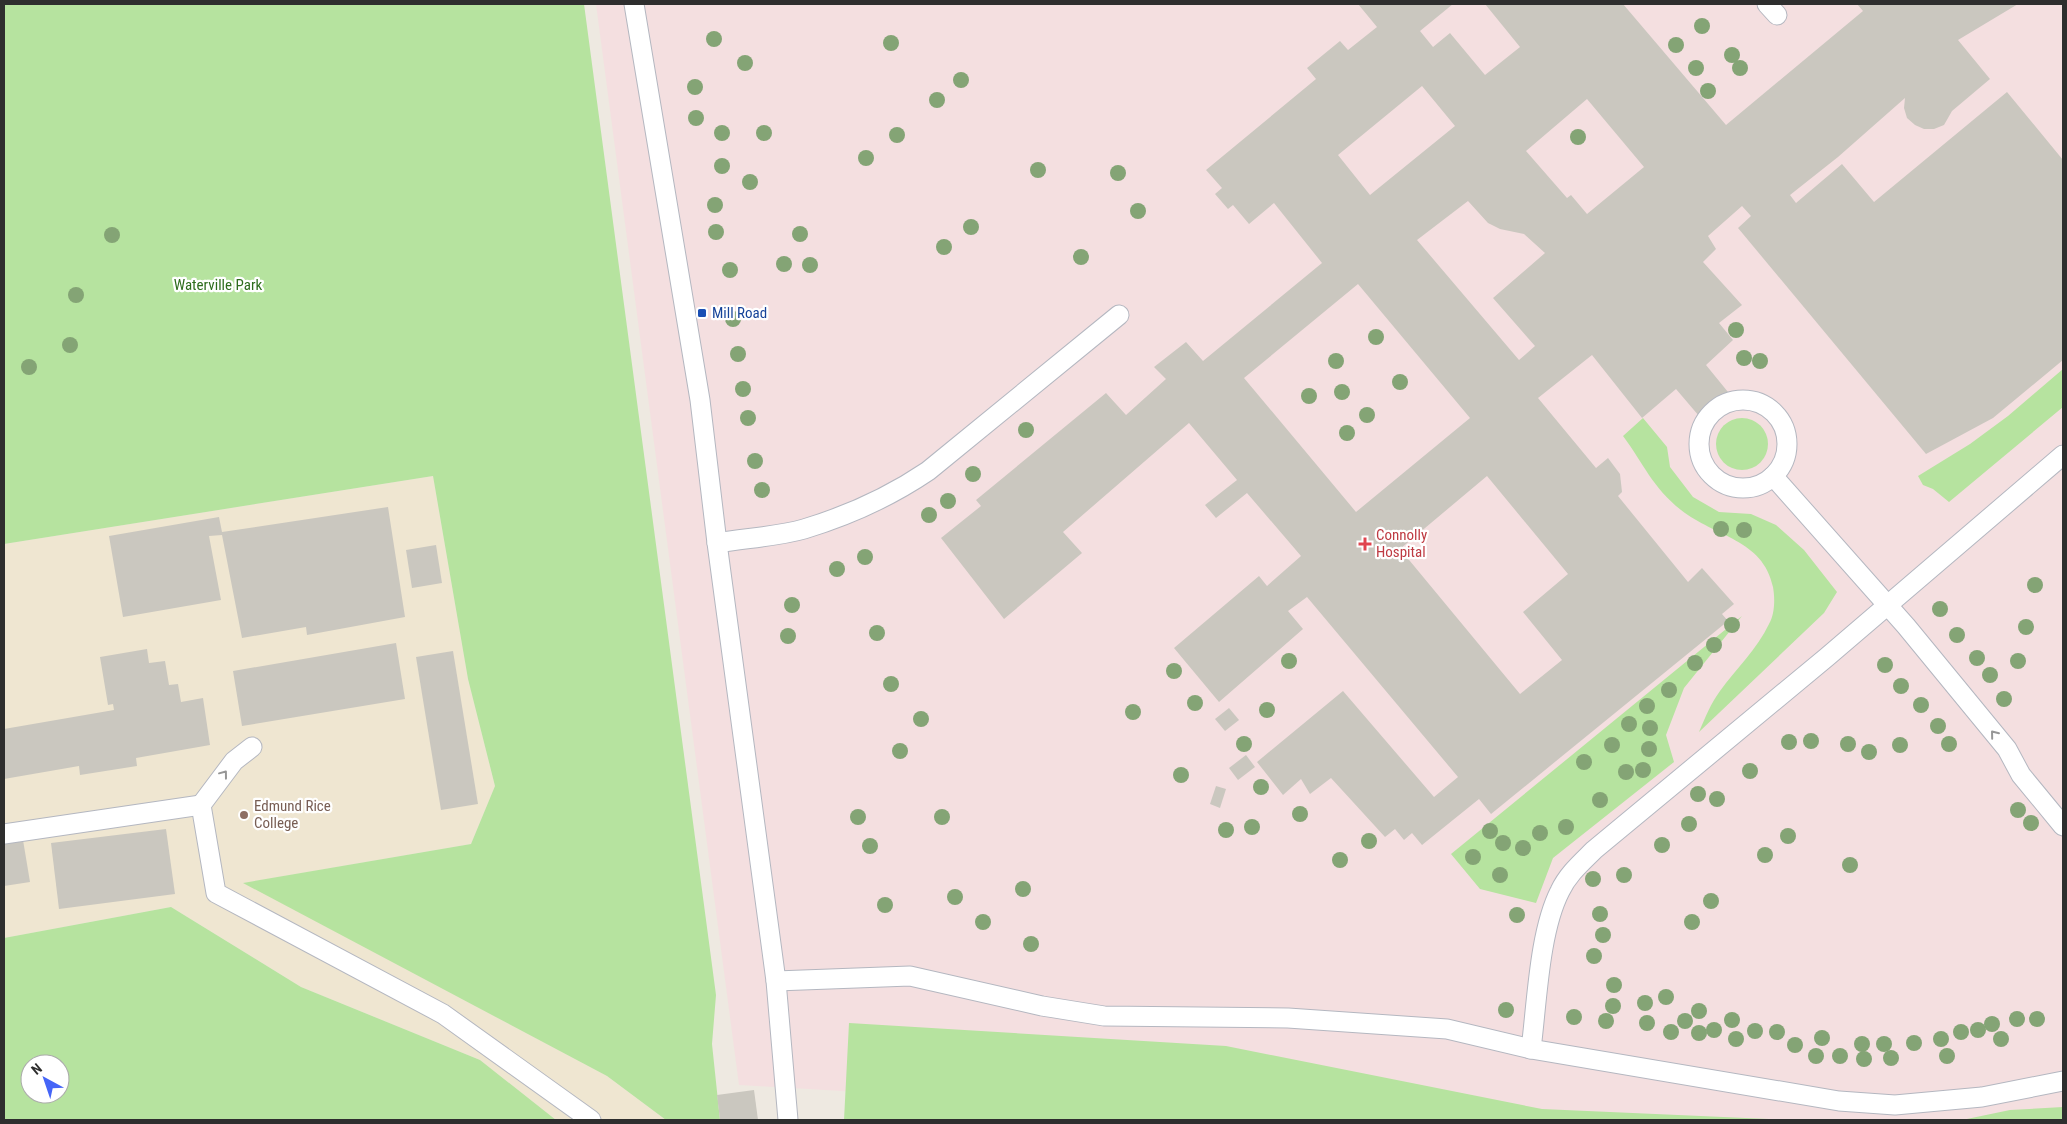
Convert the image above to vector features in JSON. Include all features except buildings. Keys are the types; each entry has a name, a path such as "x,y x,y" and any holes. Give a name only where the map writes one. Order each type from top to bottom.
{"lane":[{"path":"634,4 700,400 717,543 776,981 788,1120"},
{"path":"717,543 802,529 847,513 897,490 928,471 1119,315"},
{"path":"1747,400 1761,404 1773,412 1782,423 1787,437 1787,452 1782,465 1773,476 1761,484 1746,488 1732,487 1719,482 1708,471 1700,458 1701,429 1708,417 1719,407 1732,401 1747,400"},
{"path":"1531,1049 1553,907 1571,872 1594,850 1888,605 2063,455"},
{"path":"1773,476 1888,605 2007,749 2021,775 2063,826"},
{"path":"4,834 201,805 234,761 252,747"},
{"path":"201,805 216,893 443,1014 591,1120"},
{"path":"776,981 910,976 1042,1006 1104,1016 1288,1018 1447,1030 1531,1049 1840,1101 1895,1105 1982,1097 2063,1081"}],"shaded area":[{"name":"Connolly Hospital","path":"596,4 2063,4 2063,1120 1330,1120 739,1085"},
{"name":"Edmund Rice College","path":"433,476 468,679 495,786 471,844 244,883 607,1076 666,1120 556,1120 480,1060 301,987 171,907 4,938 4,544"}],"green space":[{"name":"Waterville Park","path":"4,4 584,4 716,995 712,1044 720,1120 666,1120 607,1076 243,883 471,844 495,786 468,679 433,476 4,544"},
{"path":"2063,369 2063,407 1949,502 1933,489 1923,485 1918,476 1970,444 2008,416"},
{"path":"1643,418 1667,447 1670,467 1693,497 1719,512 1751,514 1776,525 1804,550 1837,592 1824,613 1699,732 1717,696 1769,624 1774,606 1773,587 1768,571 1748,549 1681,510 1655,484 1623,436"},
{"path":"1742,418 1752,420 1760,426 1766,434 1768,444 1766,454 1760,462 1752,468 1742,470 1732,468 1724,462 1718,454 1716,444 1718,434 1724,426 1732,420"},
{"path":"1742,616 1684,688 1666,735 1674,762 1553,858 1536,903 1480,889 1451,854"},
{"path":"171,907 301,987 480,1060 556,1120 4,1120 4,938"},
{"path":"849,1023 1226,1046 1542,1109 1791,1120 844,1120"},
{"path":"2063,1107 2063,1120 1962,1120 2010,1110"}],"place":[{"name":"Mill Road","path":"702,313"},
{"name":"Connolly Hospital","path":"1365,544"},
{"name":"Edmund Rice College","path":"244,815"}]}
